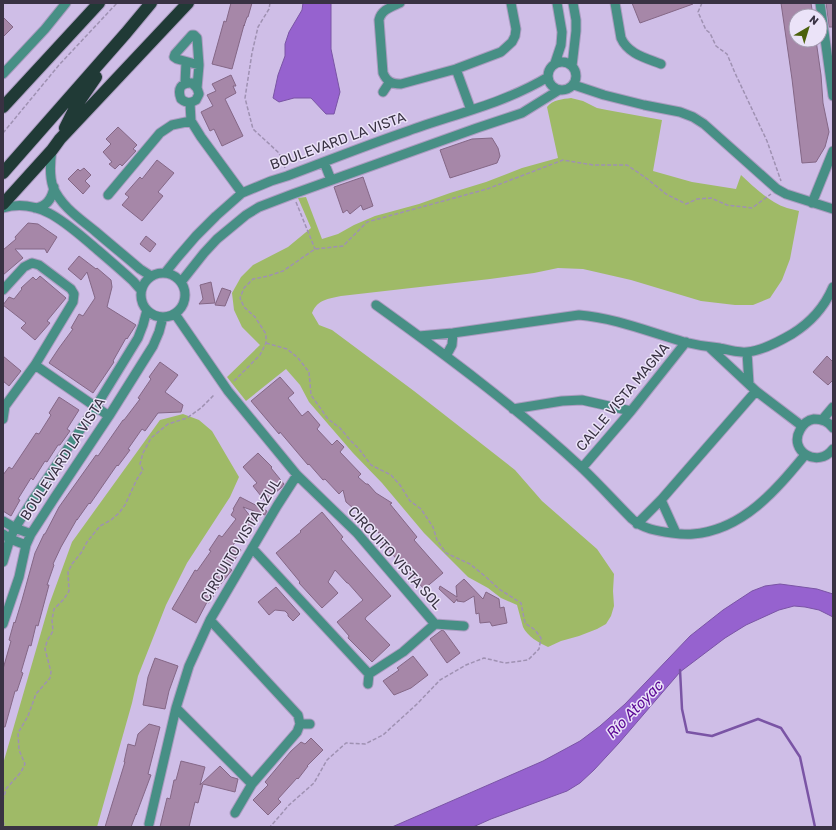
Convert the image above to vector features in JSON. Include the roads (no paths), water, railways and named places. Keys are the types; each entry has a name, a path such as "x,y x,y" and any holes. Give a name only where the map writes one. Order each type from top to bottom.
{"highway":[{"path":"86,15 92,3"},
{"path":"3,107 86,15 99,3"},
{"path":"3,173 111,51 151,3"},
{"path":"126,33 159,3"},
{"path":"60,138 188,3"},
{"path":"3,204 52,150 60,138 76,106 111,51"}],"street":[{"path":"3,74 45,29 66,3"},
{"path":"400,3 386,10 379,10 383,73 389,83 395,84 401,84 456,69 502,52 512,42 515,36 516,29 511,3"},
{"path":"557,3 562,32 561,45 555,63 549,69 548,81 559,90"},
{"path":"572,66 576,31 573,3"},
{"path":"615,3 623,43 633,53 661,64"},
{"path":"820,3 833,91"},
{"path":"197,88 192,83 185,84 180,89 179,96 183,101 190,103 198,98 199,91 197,88 199,65 197,38 194,35 190,36 174,55 174,57 199,65"},
{"path":"185,84 186,62"},
{"path":"181,282 204,253 217,240 246,215 258,208 331,180 522,113 559,90 567,90 574,85 576,80 575,70 569,63 555,63"},
{"path":"456,69 471,110"},
{"name":"BOULEVARD LA VISTA","path":"165,273 196,236 242,193 407,131 521,92 548,77"},
{"path":"383,92 389,83"},
{"path":"574,85 637,104 680,112 693,117 704,124 777,189 786,194 833,209"},
{"path":"190,103 191,121 201,138 242,193"},
{"path":"108,195 160,133 172,125 191,121"},
{"path":"52,150 50,173 54,187 61,201 77,217 140,269 152,276"},
{"path":"812,203 830,167 833,151"},
{"path":"324,162 331,180"},
{"path":"34,208 42,206 48,202 54,187"},
{"path":"3,208 25,206 53,215 69,226 142,290"},
{"path":"3,290 24,267 32,263 39,265 71,289 74,294 73,302 36,365 4,406 3,419"},
{"path":"159,273 171,274 177,277 181,282 184,287 185,299 180,310 171,316 163,317 152,314 147,310 142,301 141,295 146,281 152,276 159,273"},
{"path":"419,336 453,333 578,315 610,320 708,347 747,352 764,348 799,330 820,310 833,287"},
{"path":"376,305 446,356 513,409 582,468 632,520 637,524 650,529 663,532 692,534 706,532 734,523 762,502 805,455"},
{"name":"BOULEVARD LA VISTA","path":"3,562 7,536 15,528 95,408 138,338 147,310"},
{"name":"CIRCUITO VISTA SOL","path":"175,314 228,391 297,475 357,534 435,624 403,652 369,674"},
{"name":"BOULEVARD LA VISTA","path":"3,624 19,577 30,534 153,346 163,317"},
{"path":"446,356 452,345 453,333"},
{"name":"CALLE VISTA MAGNA","path":"582,468 631,411 686,342"},
{"path":"708,347 753,388 802,426"},
{"path":"637,524 661,500 753,388 747,352"},
{"path":"36,365 108,416"},
{"path":"513,409 562,401 582,400 631,411"},
{"path":"822,420 833,407"},
{"path":"832,452 825,456 812,458 805,455 801,450 797,438 798,432 802,426 811,420 822,420 827,422 833,428"},
{"name":"CIRCUITO VISTA AZUL","path":"148,826 176,708 189,666 210,620 277,506 297,475"},
{"path":"661,500 676,533"},
{"path":"3,521 30,534"},
{"path":"7,536 26,545"},
{"path":"252,548 369,674 368,684"},
{"name":"CIRCUITO VISTA AZUL","path":"210,620 298,715 300,724"},
{"path":"435,624 464,626"},
{"path":"176,708 252,784"},
{"path":"235,813 252,784 298,732 300,724 310,724"}],"water":[{"path":"303,3 331,3 331,49 340,92 334,114 326,114 311,98 294,98 279,102 273,98 278,75 285,56 285,44 289,32 302,10"},
{"name":"Río Atoyac","path":"780,584 817,589 833,594 833,617 819,610 794,606 779,610 746,625 725,638 680,672 619,743 580,783 567,791 473,827 392,827 543,761 580,741 625,704 690,636 723,610 752,591 765,586"}],"waterway":[{"path":"680,670 682,709 687,732 712,736 758,719 781,728 800,757 815,827"}]}
